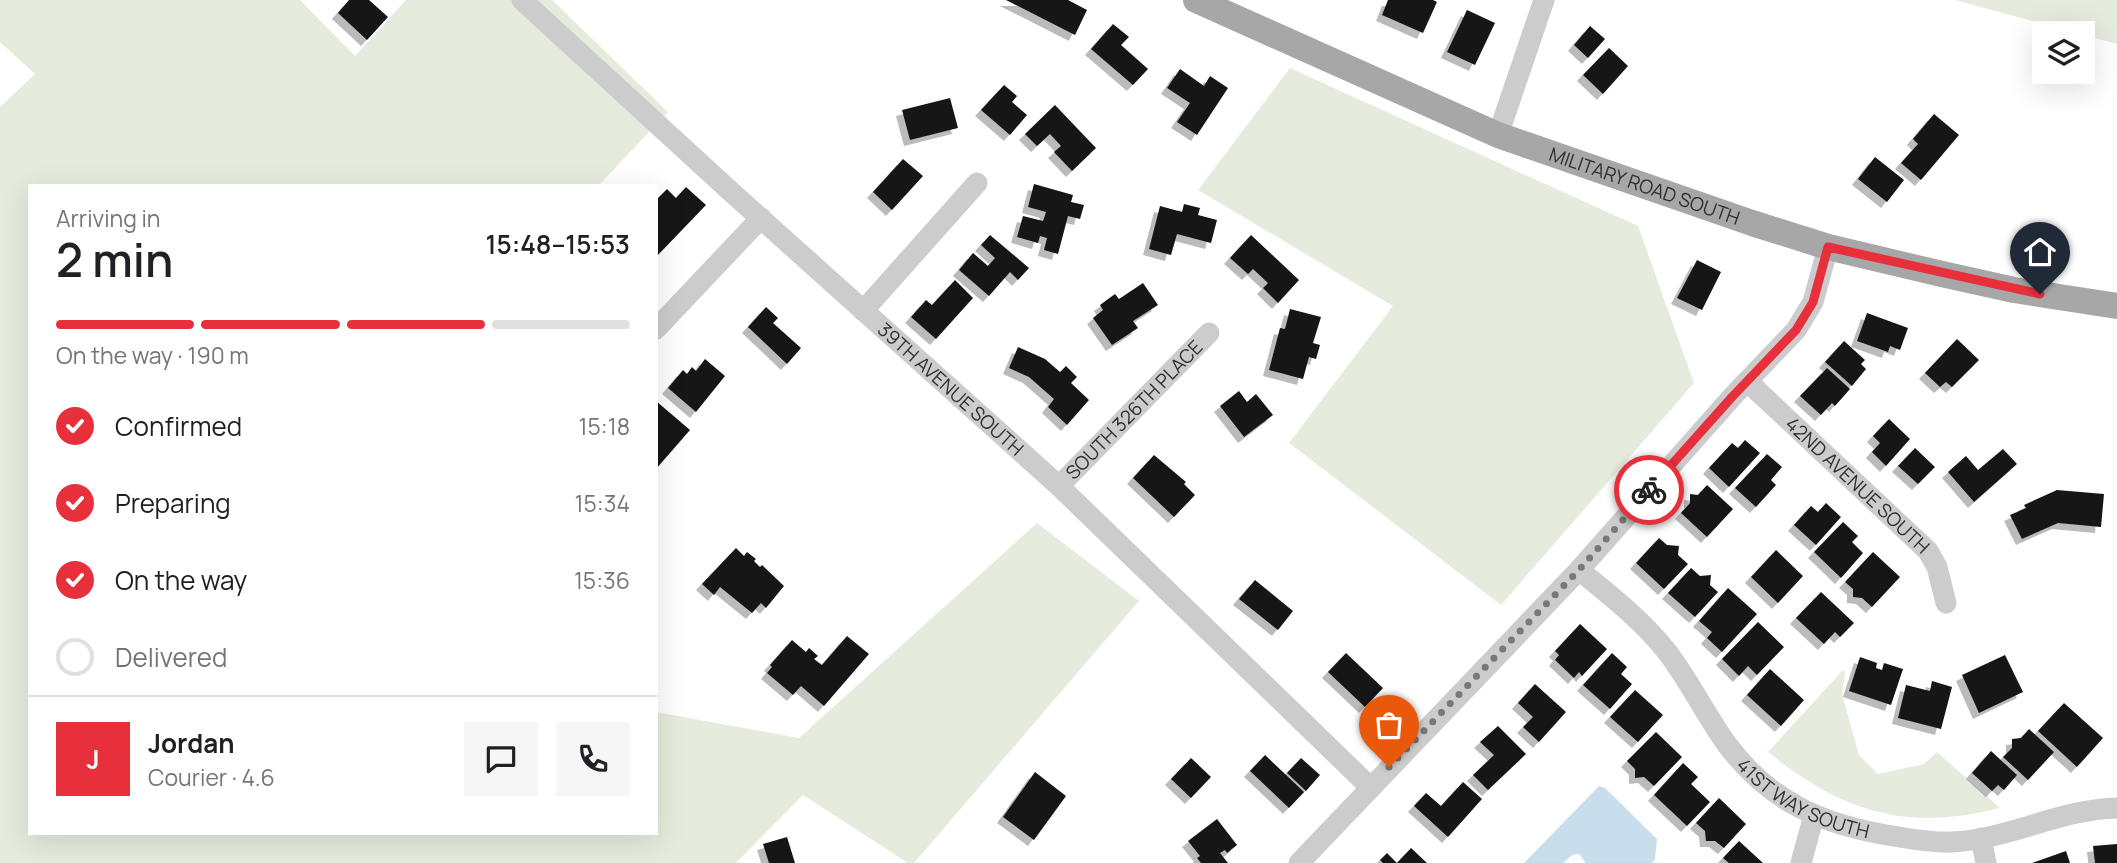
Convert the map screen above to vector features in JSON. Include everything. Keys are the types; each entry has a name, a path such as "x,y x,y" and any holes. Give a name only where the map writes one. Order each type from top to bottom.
{"main road":[{"name":"MILITARY ROAD SOUTH","path":"1196,0 1498,135 1733,217 1828,247 2014,290 2117,306"}],"street":[{"name":"39TH AVENUE SOUTH","path":"522,0 1059,486 1370,787"},
{"path":"1498,135 1544,0"},
{"path":"863,311 977,183"},
{"path":"658,327 761,218"},
{"path":"1299,863 1579,570 1747,381 1796,330 1813,302 1828,247"},
{"name":"SOUTH 326TH PLACE","path":"1059,486 1209,333"},
{"name":"42ND AVENUE SOUTH","path":"1747,381 1928,551 1937,567 1946,603"},
{"name":"41ST WAY SOUTH","path":"1579,570 1631,614 1669,654 1721,735 1745,766 1786,800 1814,815 1842,827 1918,841 1952,842 1981,838 2055,817 2117,808"},
{"path":"1801,863 1814,815"},
{"path":"1981,838 1986,863"}],"green space":[{"path":"0,0 300,0 355,56 406,0 552,0 668,112 600,184 28,184 28,835 658,835 658,712 799,738 1037,523 1139,601 914,863 908,863 803,795 736,863 0,863 0,107 35,74 0,42"},
{"path":"1955,0 2117,0 2117,44 2095,38 2095,21 2032,21"},
{"path":"1290,68 1638,226 1694,383 1501,605 1289,443 1393,306 1198,190"},
{"path":"1843,670 1842,694 1859,755 1878,774 1924,764 1937,752 2000,808 1934,818 1877,812 1822,789 1768,752"}],"water":[{"path":"1599,786 1605,788 1657,839 1655,859 1652,863 1586,863 1579,854 1572,855 1563,863 1524,863"}],"building":[{"path":"349,0 369,0 388,17 367,40 338,13"},
{"path":"1006,0 1068,0 1087,10 1075,35"},
{"path":"1388,0 1437,2 1423,33 1382,15"},
{"path":"1467,10 1495,23 1475,65 1447,52"},
{"path":"1113,24 1129,37 1121,45 1148,69 1133,85 1091,49"},
{"path":"1590,26 1605,39 1588,58 1574,45"},
{"path":"1609,48 1628,66 1603,94 1583,75"},
{"path":"1180,69 1204,86 1210,76 1228,88 1197,135 1177,122 1190,103 1167,88"},
{"path":"1004,85 1017,96 1012,102 1027,115 1010,135 981,110"},
{"path":"950,98 958,128 910,140 902,110"},
{"path":"1055,105 1096,148 1072,171 1054,152 1061,146 1050,134 1037,146 1025,134"},
{"path":"1934,114 1959,135 1921,180 1901,163 1918,144 1913,139"},
{"path":"1875,157 1904,180 1887,202 1858,179"},
{"path":"903,159 923,176 892,210 873,192"},
{"path":"1034,184 1073,195 1071,202 1084,205 1080,219 1068,216 1058,254 1044,250 1047,238 1040,236 1038,243 1017,237 1023,216 1043,221 1046,212 1028,207"},
{"path":"686,187 706,205 658,255 658,198 667,189 676,198"},
{"path":"1184,204 1200,208 1198,215 1217,220 1211,243 1177,234 1171,255 1149,249 1160,206 1182,212"},
{"path":"990,235 1029,268 1018,280 1010,272 989,296 959,270 973,253 988,266 995,258 981,245"},
{"path":"1251,235 1299,280 1278,303 1263,288 1268,283 1253,269 1248,274 1230,258"},
{"path":"1697,260 1721,272 1702,310 1677,298"},
{"path":"955,280 973,298 936,339 911,317 926,300 932,305"},
{"path":"1143,283 1158,305 1133,321 1138,328 1112,345 1093,318 1103,310 1100,305 1115,294 1119,299"},
{"path":"766,307 778,318 773,323 801,348 787,364 748,327"},
{"path":"1290,309 1321,317 1313,343 1320,345 1316,359 1309,357 1303,379 1269,370 1280,328 1285,329"},
{"path":"1867,313 1908,328 1900,350 1890,346 1888,352 1857,341"},
{"path":"1957,339 1979,360 1952,387 1946,382 1940,387 1925,373"},
{"path":"1844,341 1865,360 1861,364 1866,369 1852,386 1825,362"},
{"path":"1018,347 1045,359 1060,372 1066,366 1077,377 1071,383 1089,400 1067,425 1048,407 1054,399 1029,377 1009,368"},
{"path":"705,359 725,376 696,412 668,388 683,370 687,374 692,367 696,371"},
{"path":"1827,368 1850,389 1835,406 1832,403 1821,415 1800,396"},
{"path":"1239,391 1247,402 1256,394 1273,415 1244,437 1220,406"},
{"path":"658,403 690,430 658,467"},
{"path":"1889,419 1910,439 1886,466 1872,452 1880,443 1873,436"},
{"path":"1745,440 1760,453 1729,487 1709,468 1732,443 1738,448"},
{"path":"1915,448 1935,467 1918,484 1898,466"},
{"path":"2003,449 2017,464 1974,502 1948,472 1966,456 1978,470"},
{"path":"1767,454 1782,467 1771,480 1776,485 1756,507 1735,488"},
{"path":"1154,455 1186,482 1184,484 1195,495 1174,517 1133,478"},
{"path":"1707,485 1733,509 1707,537 1681,513 1690,503 1690,494 1698,495"},
{"path":"2057,490 2104,494 2101,527 2058,523 2022,539 2010,515 2026,508 2024,505"},
{"path":"1826,503 1841,517 1816,545 1794,525 1811,506 1818,512"},
{"path":"1843,522 1858,536 1852,542 1863,553 1841,578 1814,552"},
{"path":"1659,538 1667,545 1679,546 1678,555 1688,564 1664,589 1636,563"},
{"path":"736,548 744,556 747,552 756,559 754,561 760,567 762,565 784,586 766,608 761,603 752,613 720,587 714,595 702,584"},
{"path":"1776,550 1803,576 1778,603 1751,577"},
{"path":"1873,552 1900,577 1872,607 1862,598 1853,597 1853,589 1845,582"},
{"path":"1691,568 1700,576 1711,575 1710,585 1718,592 1695,617 1668,593"},
{"path":"1255,580 1293,611 1278,630 1239,599"},
{"path":"1728,588 1757,614 1722,652 1707,638 1712,632 1699,621"},
{"path":"1821,592 1854,623 1840,637 1835,632 1824,644 1796,618"},
{"path":"1758,622 1784,647 1757,675 1748,666 1739,676 1722,659"},
{"path":"1580,624 1607,649 1582,676 1579,672 1574,678 1555,660 1559,655 1555,651"},
{"path":"847,636 869,654 824,706 801,686 793,695 767,673 772,667 770,665 792,640 806,652 809,648 818,656 814,659 822,665"},
{"path":"1346,653 1383,688 1365,707 1328,672"},
{"path":"1612,653 1627,667 1621,674 1632,684 1610,709 1583,685"},
{"path":"2005,655 2023,692 1979,713 1962,675"},
{"path":"1860,657 1877,663 1876,668 1882,670 1884,663 1903,669 1891,705 1849,691"},
{"path":"1770,669 1804,700 1781,726 1747,695"},
{"path":"1932,681 1952,687 1941,729 1898,718 1906,685 1930,691"},
{"path":"1535,684 1566,712 1539,742 1523,727 1533,717 1518,703"},
{"path":"1635,690 1663,715 1638,742 1610,717"},
{"path":"2064,703 2103,738 2077,767 2038,731"},
{"path":"1498,726 1526,754 1488,790 1473,775 1494,755 1480,742"},
{"path":"2029,729 2054,752 2028,780 2003,757 2012,748 2012,739 2021,738"},
{"path":"1656,732 1682,757 1654,786 1644,777 1635,778 1635,769 1627,761"},
{"path":"1991,751 2017,775 2004,790 1998,785 1992,791 1972,773"},
{"path":"1265,755 1304,792 1289,808 1250,771"},
{"path":"1191,758 1211,777 1191,798 1171,779"},
{"path":"1301,758 1320,775 1306,791 1287,773"},
{"path":"1683,763 1698,777 1691,784 1710,802 1687,826 1654,795"},
{"path":"1035,772 1066,796 1034,840 1003,817"},
{"path":"1463,782 1482,799 1448,837 1414,806 1426,793 1441,806"},
{"path":"1719,798 1746,824 1724,848 1715,841 1706,841 1705,831 1696,823"},
{"path":"1217,819 1237,845 1227,853 1225,850 1220,853 1228,863 1201,863 1197,858 1200,856 1188,841"},
{"path":"787,837 795,863 769,863 763,844"},
{"path":"1739,841 1763,863 1729,863 1723,858"},
{"path":"2117,844 2117,863 2095,863 2093,846"},
{"path":"1411,848 1427,863 1397,863"},
{"path":"2066,851 2070,863 2032,863"},
{"path":"1387,853 1397,863 1383,863 1380,860"}],"way so far":[{"path":"1389,767 1579,570 1649,490"}],"route":[{"path":"1649,490 1796,330 1813,302 1828,247 2040,294"}]}
